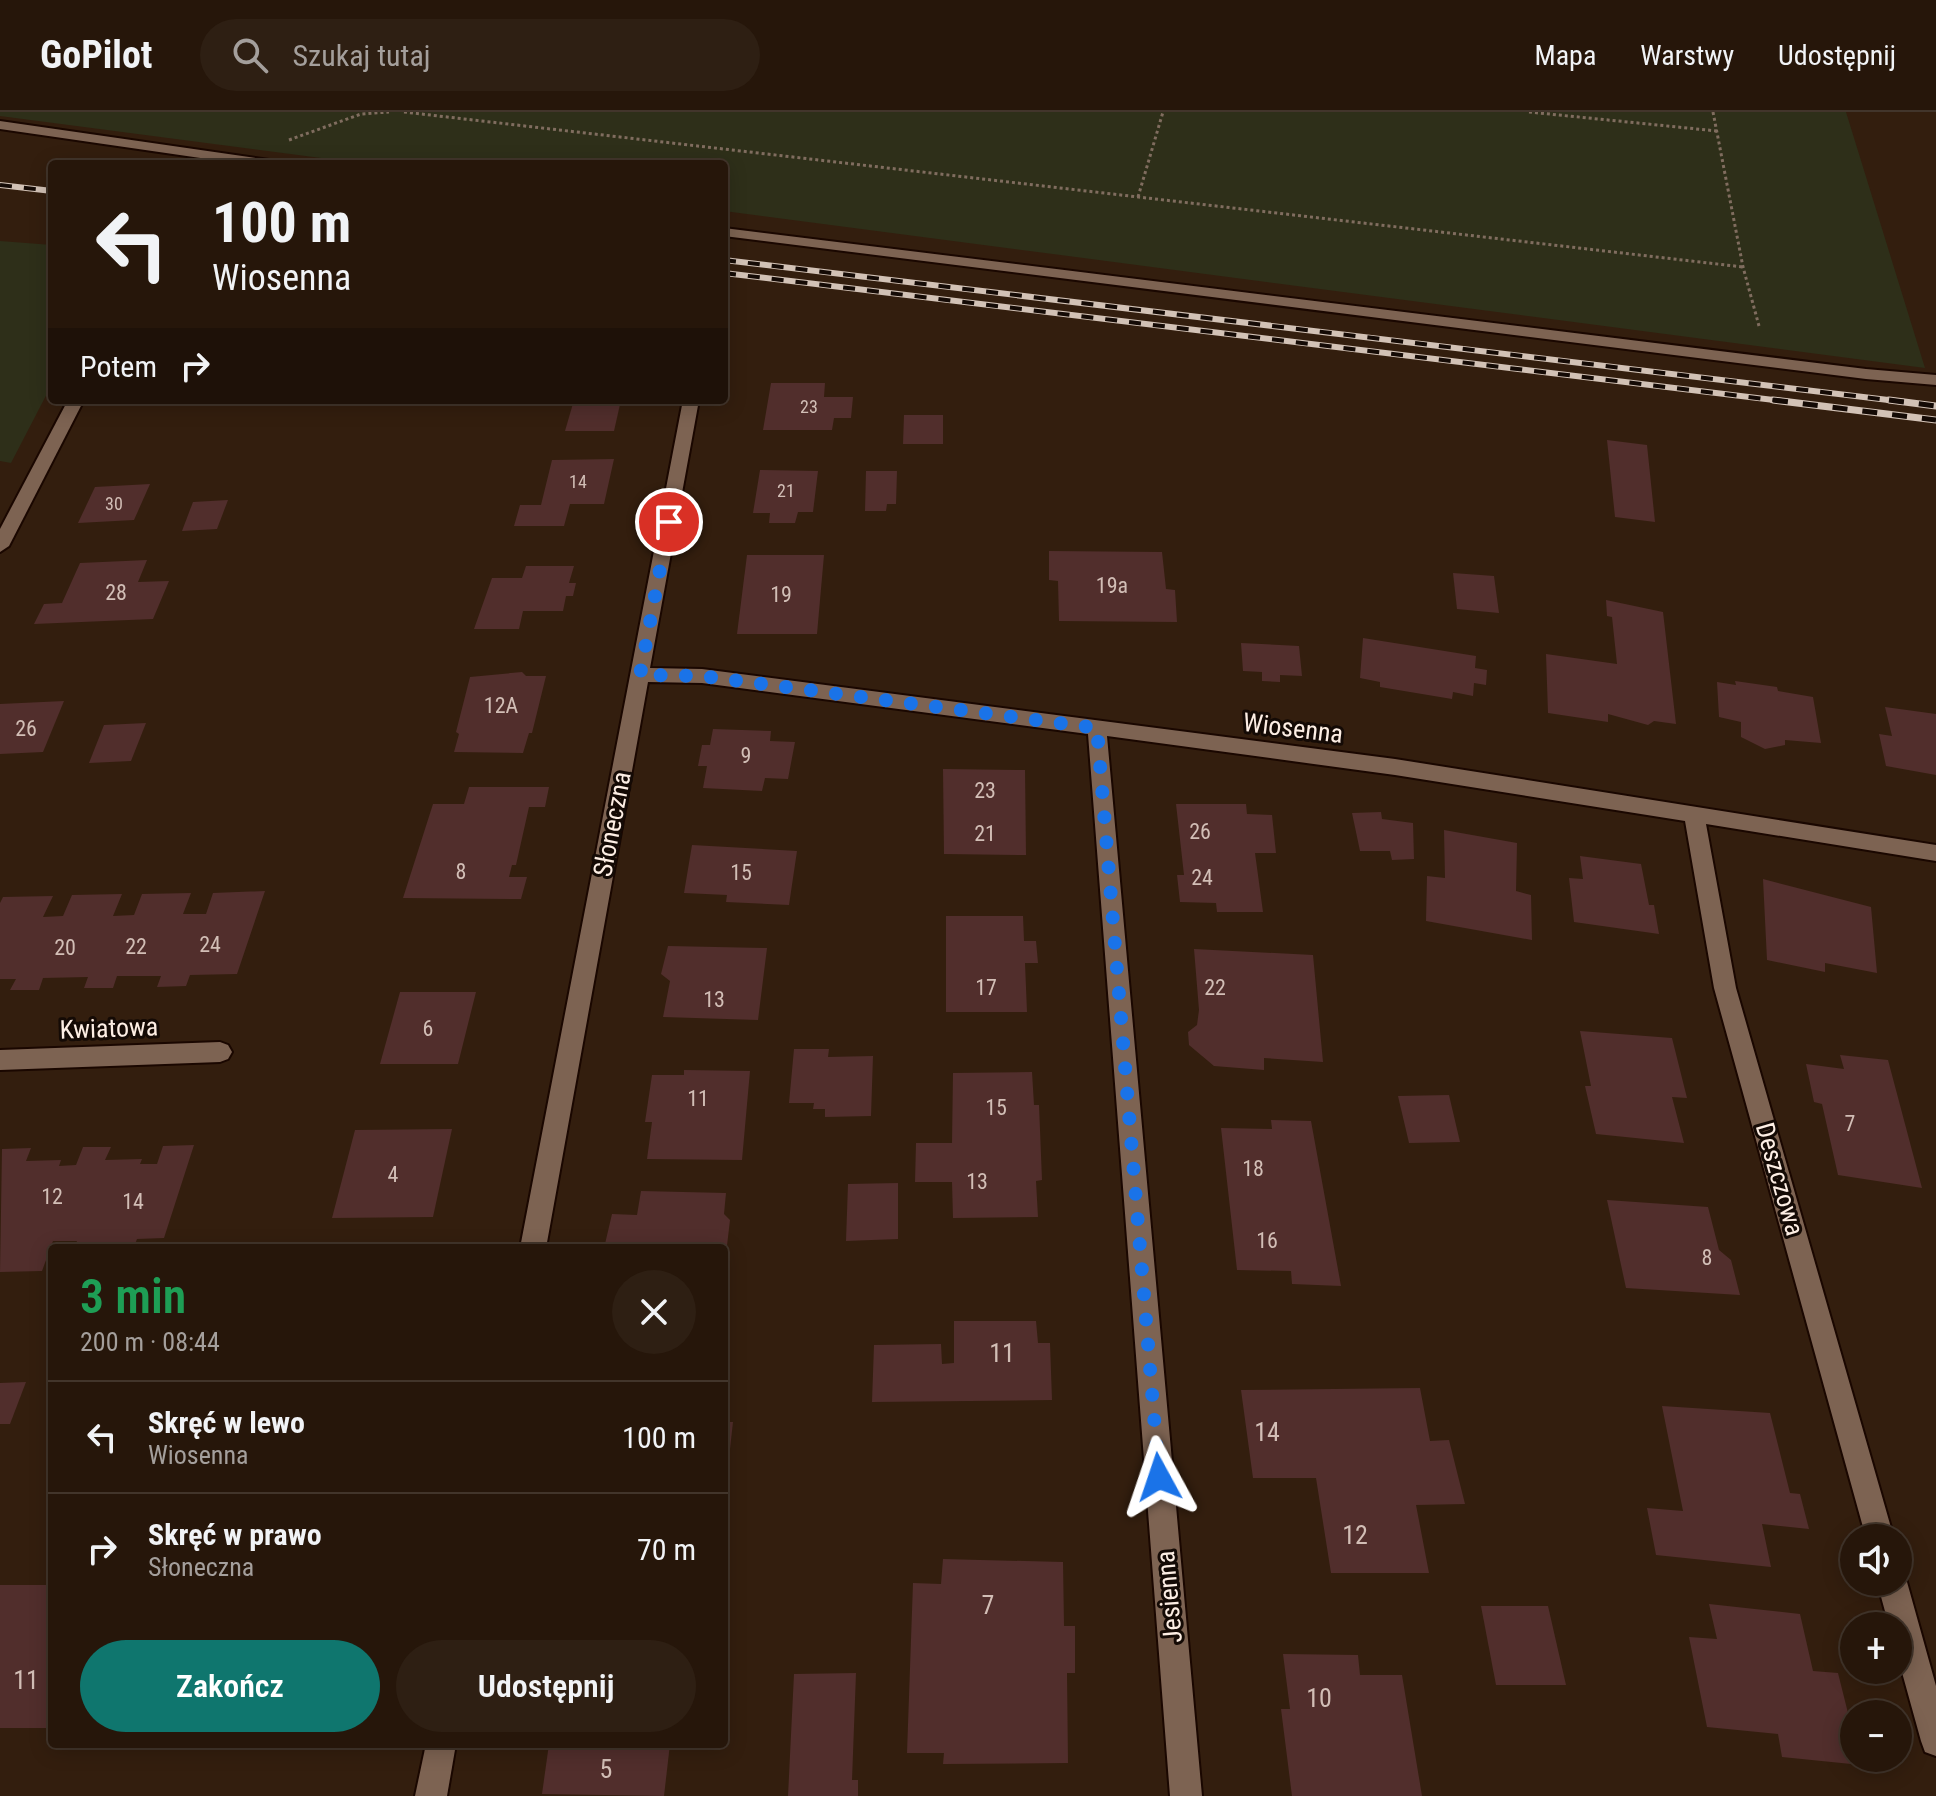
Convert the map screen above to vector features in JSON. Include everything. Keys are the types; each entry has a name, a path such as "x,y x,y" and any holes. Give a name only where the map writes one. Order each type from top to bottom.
{"street":[{"path":"0,125 242,160"},
{"path":"728,232 1936,380"},
{"path":"0,546 74,404"},
{"name":"Słoneczna","path":"534,1244 690,404"},
{"name":"Wiosenna","path":"640,675 702,676 1395,767 1936,853"},
{"name":"Jesienna","path":"1097,728 1186,1796"},
{"name":"Deszczowa","path":"1694,816 1725,988 1876,1524"},
{"name":"Kwiatowa","path":"0,1060 220,1052"},
{"path":"1896,1596 1936,1741"},
{"path":"431,1796 440,1748"}],"path":[{"path":"250,160 303,133 361,114 389,112"},
{"path":"404,112 1743,267"},
{"path":"449,117 454,112"},
{"path":"1138,197 1163,112"},
{"path":"1529,112 1717,131"},
{"path":"1713,112 1743,267 1769,362"}],"green space":[{"path":"0,112 1846,112 1925,368 728,212 728,160 336,160 0,116"},
{"path":"0,241 48,245 48,392 11,463 0,461"}],"building":[{"path":"771,383 825,383 824,397 853,397 851,418 834,418 832,430 763,430"},
{"path":"573,404 620,404 614,431 565,431"},
{"path":"904,415 943,415 943,444 903,444"},
{"path":"1607,440 1647,445 1655,522 1615,517"},
{"path":"614,459 604,504 570,504 564,526 514,526 520,505 541,505 552,460"},
{"path":"760,470 818,471 813,512 798,512 795,523 769,523 770,513 753,513"},
{"path":"866,471 897,471 896,504 887,504 886,511 865,511"},
{"path":"150,484 134,520 78,523 95,487"},
{"path":"228,500 217,529 182,531 193,502"},
{"path":"1049,551 1162,552 1166,589 1175,590 1177,622 1059,621 1058,581 1049,580"},
{"path":"747,555 824,555 817,634 737,634"},
{"path":"147,560 138,582 169,581 153,619 34,624 44,604 62,603 80,563"},
{"path":"526,566 574,566 569,583 576,583 573,596 566,596 563,611 523,611 519,629 474,629 492,578 522,578"},
{"path":"1453,573 1494,576 1499,613 1457,609"},
{"path":"1606,600 1663,612 1676,724 1654,721 1648,725 1608,714 1608,722 1548,713 1546,654 1617,664 1612,617 1607,616"},
{"path":"1363,638 1476,656 1475,668 1487,670 1486,685 1474,683 1473,696 1453,692 1452,699 1380,687 1380,682 1360,678"},
{"path":"1241,643 1299,646 1302,676 1280,675 1280,682 1262,681 1262,672 1243,671"},
{"path":"522,672 526,676 546,676 532,733 529,733 523,753 454,752 470,677"},
{"path":"1735,681 1777,687 1778,691 1813,697 1821,743 1785,740 1785,745 1765,749 1741,737 1741,722 1719,717 1717,682 1736,685"},
{"path":"64,701 43,752 0,754 0,704"},
{"path":"1885,707 1936,714 1936,775 1886,766 1879,734 1892,736"},
{"path":"146,723 131,761 89,763 104,725"},
{"path":"713,729 771,731 770,741 795,742 788,779 765,778 762,791 703,788 707,766 698,766 702,745 710,745"},
{"path":"943,769 1025,770 1026,855 944,854"},
{"path":"469,787 549,787 545,807 529,807 516,865 512,865 509,877 527,877 521,899 403,898 433,804 464,804"},
{"path":"1176,804 1246,804 1247,814 1272,815 1276,853 1255,853 1263,912 1217,912 1216,903 1180,902 1177,875 1184,875"},
{"path":"1381,812 1382,819 1413,823 1414,859 1392,860 1390,851 1360,851 1352,813"},
{"path":"1444,830 1517,843 1516,891 1531,895 1532,940 1426,921 1427,876 1445,878"},
{"path":"692,845 797,851 789,905 726,902 727,895 684,893"},
{"path":"1580,856 1641,864 1649,905 1654,905 1659,934 1574,922 1569,878 1583,879"},
{"path":"1763,879 1871,907 1877,973 1825,963 1825,972 1767,960"},
{"path":"265,891 237,974 190,975 186,986 157,987 161,976 117,976 113,988 84,988 88,977 43,978 39,990 10,990 16,979 0,979 0,903 3,897 53,896 43,917 63,916 72,895 122,894 113,916 134,915 142,894 191,893 183,914 206,914 213,893"},
{"path":"946,916 1023,916 1024,941 1036,941 1038,963 1025,963 1027,1012 946,1012"},
{"path":"668,946 767,948 758,1020 663,1017 670,981 661,974"},
{"path":"1194,949 1313,955 1323,1062 1264,1058 1264,1070 1214,1066 1189,1045 1188,1032 1197,1025 1199,1010"},
{"path":"400,992 476,992 458,1064 380,1064"},
{"path":"1580,1031 1672,1038 1687,1098 1672,1097 1684,1143 1596,1134 1585,1086 1591,1086"},
{"path":"794,1049 829,1049 828,1057 873,1056 871,1116 825,1117 825,1109 813,1109 814,1103 789,1103"},
{"path":"1840,1055 1888,1060 1922,1188 1838,1175 1822,1104 1814,1102 1806,1064 1844,1069"},
{"path":"684,1070 750,1071 742,1160 647,1159 652,1122 645,1122 652,1075 684,1075"},
{"path":"1032,1072 1034,1105 1039,1105 1042,1180 1036,1181 1038,1217 953,1218 952,1182 915,1182 916,1143 952,1143 953,1073"},
{"path":"1449,1095 1460,1142 1409,1143 1398,1096"},
{"path":"1271,1120 1311,1121 1341,1286 1292,1284 1291,1271 1237,1270 1221,1128 1272,1129"},
{"path":"452,1129 433,1217 332,1218 355,1130"},
{"path":"194,1145 164,1238 137,1239 135,1244 53,1241 48,1244 42,1271 0,1272 2,1149 31,1148 26,1161 61,1160 59,1166 76,1165 83,1147 111,1147 105,1160 142,1159 140,1164 157,1164 163,1146"},
{"path":"898,1183 898,1239 846,1241 848,1184"},
{"path":"641,1191 726,1193 724,1214 730,1220 727,1244 605,1244 612,1214 637,1215"},
{"path":"1607,1200 1708,1207 1719,1250 1731,1260 1740,1295 1626,1288"},
{"path":"954,1321 1036,1321 1038,1343 1050,1343 1052,1400 872,1402 874,1345 941,1344 942,1364 954,1363"},
{"path":"26,1382 10,1424 0,1424 0,1383"},
{"path":"1420,1388 1430,1441 1449,1440 1465,1504 1416,1505 1429,1573 1331,1573 1316,1478 1253,1478 1241,1390"},
{"path":"1662,1406 1770,1413 1790,1493 1800,1494 1809,1529 1762,1524 1771,1567 1656,1555 1647,1508 1683,1511"},
{"path":"728,1422 733,1422 728,1467"},
{"path":"943,1559 1063,1562 1064,1626 1075,1626 1075,1673 1067,1673 1068,1763 943,1764 944,1753 907,1753 913,1583 941,1584"},
{"path":"0,1585 48,1585 48,1728 0,1728"},
{"path":"1709,1604 1800,1614 1813,1671 1838,1673 1845,1700 1840,1700 1840,1763 1782,1757 1778,1734 1707,1727 1689,1637 1717,1639"},
{"path":"1481,1606 1548,1606 1566,1685 1496,1685"},
{"path":"1283,1654 1358,1655 1360,1675 1402,1675 1422,1796 1292,1796 1281,1709 1290,1709"},
{"path":"856,1673 852,1780 858,1780 858,1796 788,1796 794,1674"},
{"path":"548,1748 670,1748 664,1796 542,1794"}],"railway":[{"path":"0,185 48,191"},
{"path":"728,260 1899,401"},
{"path":"728,273 1790,402"},
{"path":"1773,400 1936,420"},
{"path":"1889,400 1899,401"},
{"path":"1899,401 1905,402"},
{"path":"1899,401 1936,406"}],"route":[{"path":"669,522 640,675 702,676 1097,728 1159,1477"}]}
